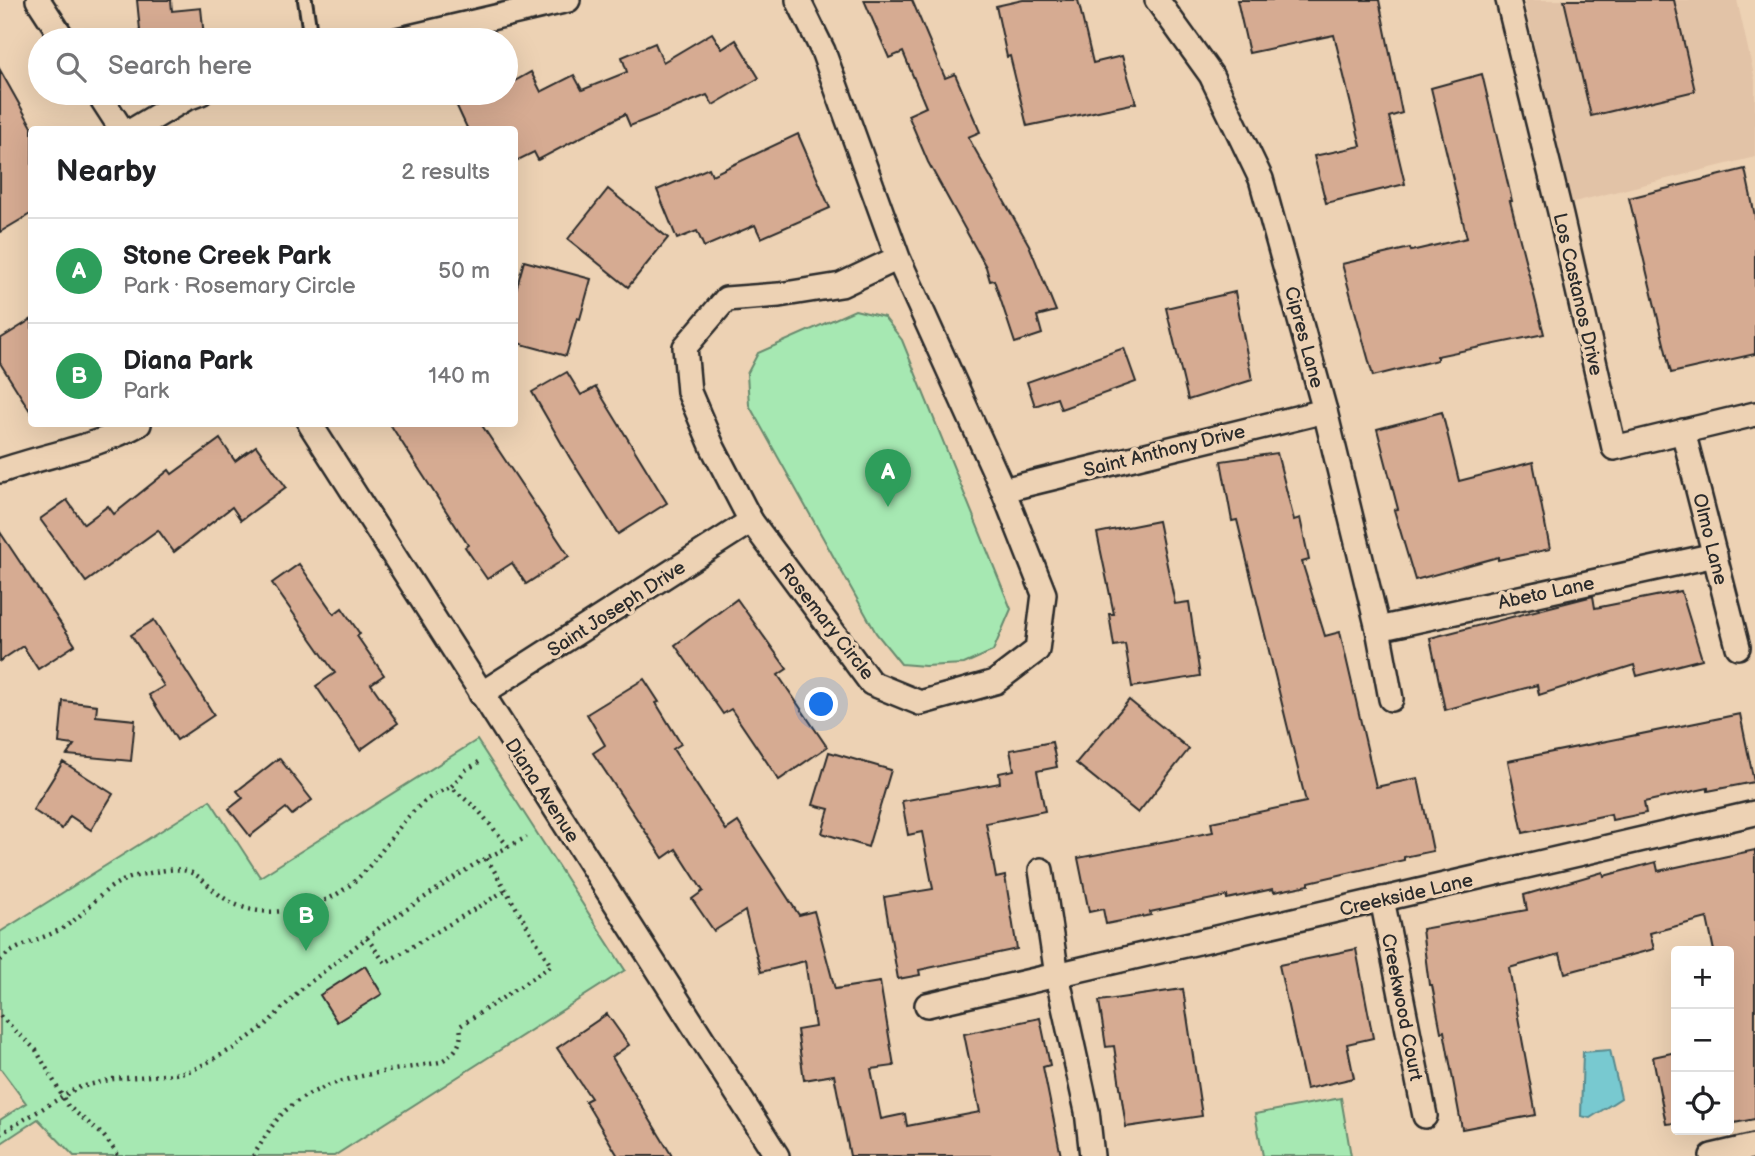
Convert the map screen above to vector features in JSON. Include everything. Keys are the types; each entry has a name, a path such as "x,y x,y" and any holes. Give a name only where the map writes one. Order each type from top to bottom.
{"street":[{"path":"38,0 56,28"},
{"path":"448,28 568,0"},
{"name":"Rosemary Circle","path":"798,0 823,51 898,258 1003,490 1044,594 1037,650 995,682 920,703 871,683 751,522 713,448 690,392 685,347 726,299 779,295 841,285 898,258"},
{"name":"Cipres Lane","path":"1157,0 1211,75 1261,179 1325,411 1378,629 1391,699"},
{"name":"Los Castanos Drive","path":"1508,0 1614,448 1755,414"},
{"path":"106,105 119,126"},
{"path":"140,126 175,105"},
{"name":"Saint Anthony Drive","path":"1003,490 1325,411"},
{"path":"0,471 134,427"},
{"name":"Diana Avenue","path":"312,427 777,1156"},
{"name":"Olmo Lane","path":"1683,431 1738,647"},
{"name":"Saint Joseph Drive","path":"481,694 751,522"},
{"name":"Abeto Lane","path":"1378,629 1715,555"},
{"name":"Creekside Lane","path":"927,1005 1755,813"},
{"path":"1041,870 1057,975 1087,1111 1092,1156"},
{"name":"Creekwood Court","path":"1382,899 1425,1115"},
{"path":"1713,1156 1755,1146"}],"lane":[{"path":"305,0 309,28"}],"path":[{"path":"0,960 9,951 63,928 111,887 134,876 161,870 186,870 201,877 227,901 261,912 288,911 315,904 346,890 372,865 420,804 439,791 451,787 466,770 479,762"},
{"path":"451,787 478,810 509,846"},
{"path":"0,1134 77,1088 113,1079 193,1070 234,1048 266,1025 299,991 367,938 486,857 527,837"},
{"path":"253,1156 283,1113 309,1093 334,1082 440,1062 452,1055 459,1046 460,1026 551,966 486,857"},
{"path":"367,938 385,963 506,890"},
{"path":"0,1016 36,1050 68,1106 103,1135 119,1156"}],"shaded area":[{"path":"1524,0 1737,0 1755,80 1755,157 1570,203"}],"green space":[{"path":"855,310 884,317 902,340 1011,609 993,651 964,664 901,664 876,633 749,405 747,374 758,353"},
{"path":"477,740 625,970 334,1156 74,1156 38,1119 0,1144 0,1120 26,1103 0,1068 0,932 210,800 260,877"},
{"path":"1341,1098 1351,1156 1263,1156 1255,1114"}],"water":[{"path":"1610,1050 1621,1098 1590,1118 1581,1116 1583,1052"}],"building":[{"path":"137,0 171,0 172,11 201,8 203,28 140,28"},
{"path":"864,0 912,0 945,78 955,74 980,132 968,137 1029,245 1056,311 1037,316 1042,334 1015,343 994,280 990,281 986,267 928,162 908,115 926,107 903,52 889,58"},
{"path":"1023,0 1078,0 1093,63 1122,56 1136,103 1027,126 1010,56 1007,57 996,6"},
{"path":"1237,0 1379,0 1402,113 1389,117 1405,184 1326,203 1314,156 1361,146 1334,35 1249,53"},
{"path":"1564,0 1674,0 1695,91 1591,116"},
{"path":"712,33 722,49 736,40 759,78 713,105 707,95 630,126 625,114 538,160 534,152 518,160 518,126 466,126 456,105 518,105 518,79 531,72 541,92 574,75 582,90 627,72 622,57 655,43 663,62"},
{"path":"0,70 31,126 28,126 28,215 0,232"},
{"path":"1482,74 1510,201 1544,334 1437,356 1437,360 1373,376 1342,264 1467,238 1431,88"},
{"path":"798,134 830,208 761,238 755,225 704,247 697,231 677,239 657,190 709,168 712,175"},
{"path":"1745,169 1755,216 1755,354 1671,373 1629,198"},
{"path":"608,189 668,238 628,287 568,239"},
{"path":"524,261 591,279 566,356 518,343 518,283"},
{"path":"1235,292 1252,380 1188,400 1166,308"},
{"path":"28,322 28,408 0,363 0,339"},
{"path":"1124,348 1136,382 1061,409 1057,398 1035,406 1027,382"},
{"path":"567,372 581,395 596,387 667,503 618,534 532,392"},
{"path":"1442,412 1459,481 1533,462 1550,549 1498,560 1498,557 1415,580 1394,510 1398,509 1377,429"},
{"path":"392,427 483,427 569,556 526,584 512,563 487,579 465,547 468,545"},
{"path":"220,439 235,461 256,446 286,487 241,520 232,507 174,552 158,530 86,582 40,519 67,500 84,524 108,506 114,514 169,470 172,474"},
{"path":"1277,453 1294,520 1300,518 1309,560 1302,562 1325,636 1340,632 1376,787 1418,778 1433,851 1309,882 1309,885 1274,892 1273,889 1227,899 1227,896 1106,924 1103,909 1089,912 1078,858 1213,832 1211,822 1306,802 1237,520 1232,521 1221,461"},
{"path":"1158,521 1175,604 1189,602 1200,676 1132,687 1125,644 1114,646 1109,614 1114,614 1097,533"},
{"path":"0,532 75,645 38,669 23,646 0,661"},
{"path":"299,564 334,614 342,608 360,634 357,636 384,675 371,684 398,723 360,750 316,686 335,673 272,583"},
{"path":"1681,591 1702,659 1637,676 1634,665 1539,695 1537,685 1445,710 1430,638 1593,596 1595,608"},
{"path":"737,599 787,669 778,675 827,747 779,780 731,709 723,714 675,645"},
{"path":"154,620 214,715 177,740 149,695 164,686 131,635"},
{"path":"644,679 681,744 673,749 726,830 738,822 799,915 814,911 835,989 880,982 894,1066 871,1069 881,1119 905,1114 907,1126 980,1112 964,1034 1040,1018 1050,1065 1043,1067 1061,1156 850,1156 834,1075 804,1080 797,1030 815,1027 805,961 761,972 745,911 714,931 692,899 703,891 676,849 663,858 593,753 605,745 587,714"},
{"path":"1129,700 1189,749 1138,813 1076,763"},
{"path":"63,701 97,705 96,716 135,720 131,761 67,755 74,745 59,743"},
{"path":"1740,714 1754,782 1708,791 1708,788 1644,802 1646,813 1612,820 1611,814 1523,833 1508,761"},
{"path":"1052,742 1057,767 1037,771 1045,811 986,823 996,878 1005,876 1017,949 919,970 920,975 898,979 884,897 933,889 922,832 908,835 902,801 1000,783 999,773 1014,770 1010,750"},
{"path":"829,752 891,770 868,847 822,833 829,809 813,805"},
{"path":"279,758 312,800 292,815 286,808 250,836 229,809 243,798 237,791"},
{"path":"63,762 113,794 91,830 70,816 62,829 33,810"},
{"path":"1755,850 1755,1119 1734,1123 1734,946 1713,946 1707,918 1650,933 1654,949 1565,973 1560,954 1509,968 1536,1115 1462,1129 1444,1031 1441,1032 1432,985 1429,985 1422,929 1527,910 1524,895 1603,872 1604,876 1656,862 1658,871"},
{"path":"1356,949 1373,1038 1347,1044 1354,1078 1306,1089 1279,965"},
{"path":"365,966 382,994 337,1022 320,995"},
{"path":"1183,989 1202,1116 1126,1127 1114,1046 1106,1047 1099,1001"},
{"path":"607,1014 629,1045 612,1057 672,1156 618,1156 585,1101 591,1098 557,1048"},
{"path":"1671,1053 1671,1124 1666,1124 1653,1057"}],"place":[{"name":"Stone Creek Park","path":"888,507"},
{"name":"Diana Park","path":"306,951"}]}
